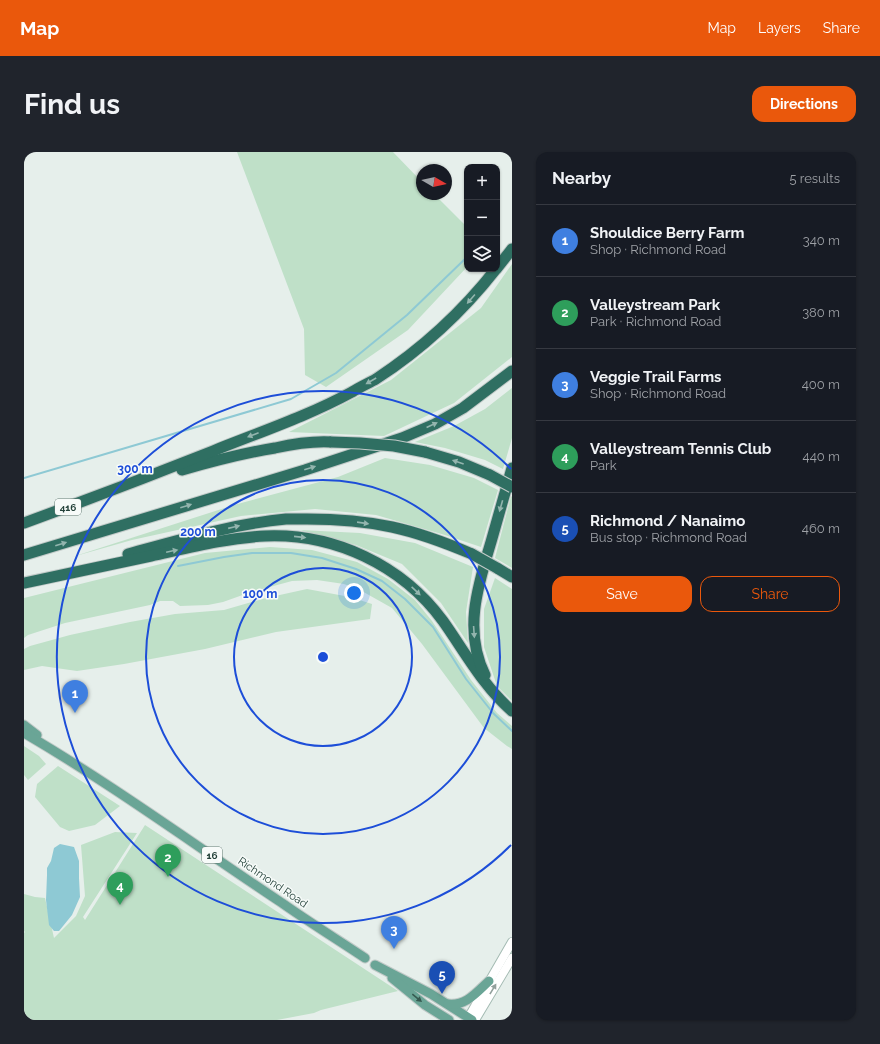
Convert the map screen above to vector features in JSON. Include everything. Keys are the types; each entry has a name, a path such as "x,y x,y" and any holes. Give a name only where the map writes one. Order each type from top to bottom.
{"highway":[{"path":"500,265 512,249"},
{"path":"112,491 300,417 336,401 376,379 412,353 440,329 467,303 494,272"},
{"path":"24,555 305,470 402,438 435,424 463,408 512,371"},
{"path":"112,491 206,463 254,451 290,445 323,442 394,446 425,452 459,462 490,475 512,488"},
{"path":"496,695 484,673 477,654 473,616 481,575 512,468"},
{"name":"416","path":"24,523 112,491"},
{"path":"24,583 183,539 246,525 287,519 327,519 391,526 426,536 472,554 512,577"},
{"path":"24,583 173,551 244,538 287,536 318,540 342,547 369,558 393,572 412,586 437,612 472,665 512,712"}],"main road":[{"name":"Richmond Road","path":"24,725 58,753"},
{"name":"Richmond Road","path":"24,733 58,753 130,800 365,958 425,1005 449,1020"},
{"path":"470,1019 489,981 512,942"},
{"path":"470,1019 512,958"},
{"name":"Richmond Road","path":"375,965 431,994 470,1019"},
{"path":"446,1003 463,1003 489,981"}],"green space":[{"path":"237,152 393,152 416,176 416,200 440,200 464,224 464,270 408,330 326,387 305,375 304,329"},
{"path":"512,264 512,357 454,403 384,436 289,432 391,380 481,308"},
{"path":"512,388 512,438 503,469 485,460 445,448 415,442 454,426 485,409"},
{"path":"385,458 430,465 474,478 498,490 481,547 376,515 315,509 241,516 132,540 72,557 234,505 338,477"},
{"path":"511,496 512,497 512,568 495,558"},
{"path":"300,530 360,533 415,543 473,567 466,612 468,643 441,603 402,564 356,545"},
{"path":"270,547 312,550 357,562 388,579 415,600 432,621 471,680 497,713 512,726 512,749 484,728 422,644 392,608 360,590 344,584 317,580 292,581 251,592 223,602 208,605 180,606 173,601 160,601 150,605 65,623 28,635 24,638 24,598 205,553"},
{"path":"495,578 512,589 512,701 497,686 484,647 484,609"},
{"path":"307,589 350,597 372,604 370,619 276,632 205,649 77,671 42,666 24,670 24,649 30,646 70,635 130,622 175,614 224,610 266,598"},
{"path":"24,746 39,756 46,764 28,780 24,775"},
{"path":"58,766 120,806 95,825 69,831 60,827 35,797 37,784"},
{"path":"145,825 398,991 314,1013 277,1020 24,1020 24,894 45,898 54,938 76,916 85,896 81,845 115,832 137,833 83,917 85,920"}],"water":[{"path":"60,844 74,847 79,861 80,897 72,915 59,931 54,931 49,925 46,900 47,868 51,861 54,848"}],"waterway":[{"path":"24,478 291,399 336,373 407,315 464,260"},
{"path":"178,566 252,553 291,553 322,558 356,569 382,581 405,599 433,627 466,679 493,713 512,731"}],"place":[{"name":"Shouldice Berry Farm","path":"75,713"},
{"name":"Valleystream Park","path":"168,877"},
{"name":"Valleystream Tennis Club","path":"120,905"},
{"name":"Veggie Trail Farms","path":"394,949"},
{"name":"Richmond / Nanaimo","path":"442,994"}]}
